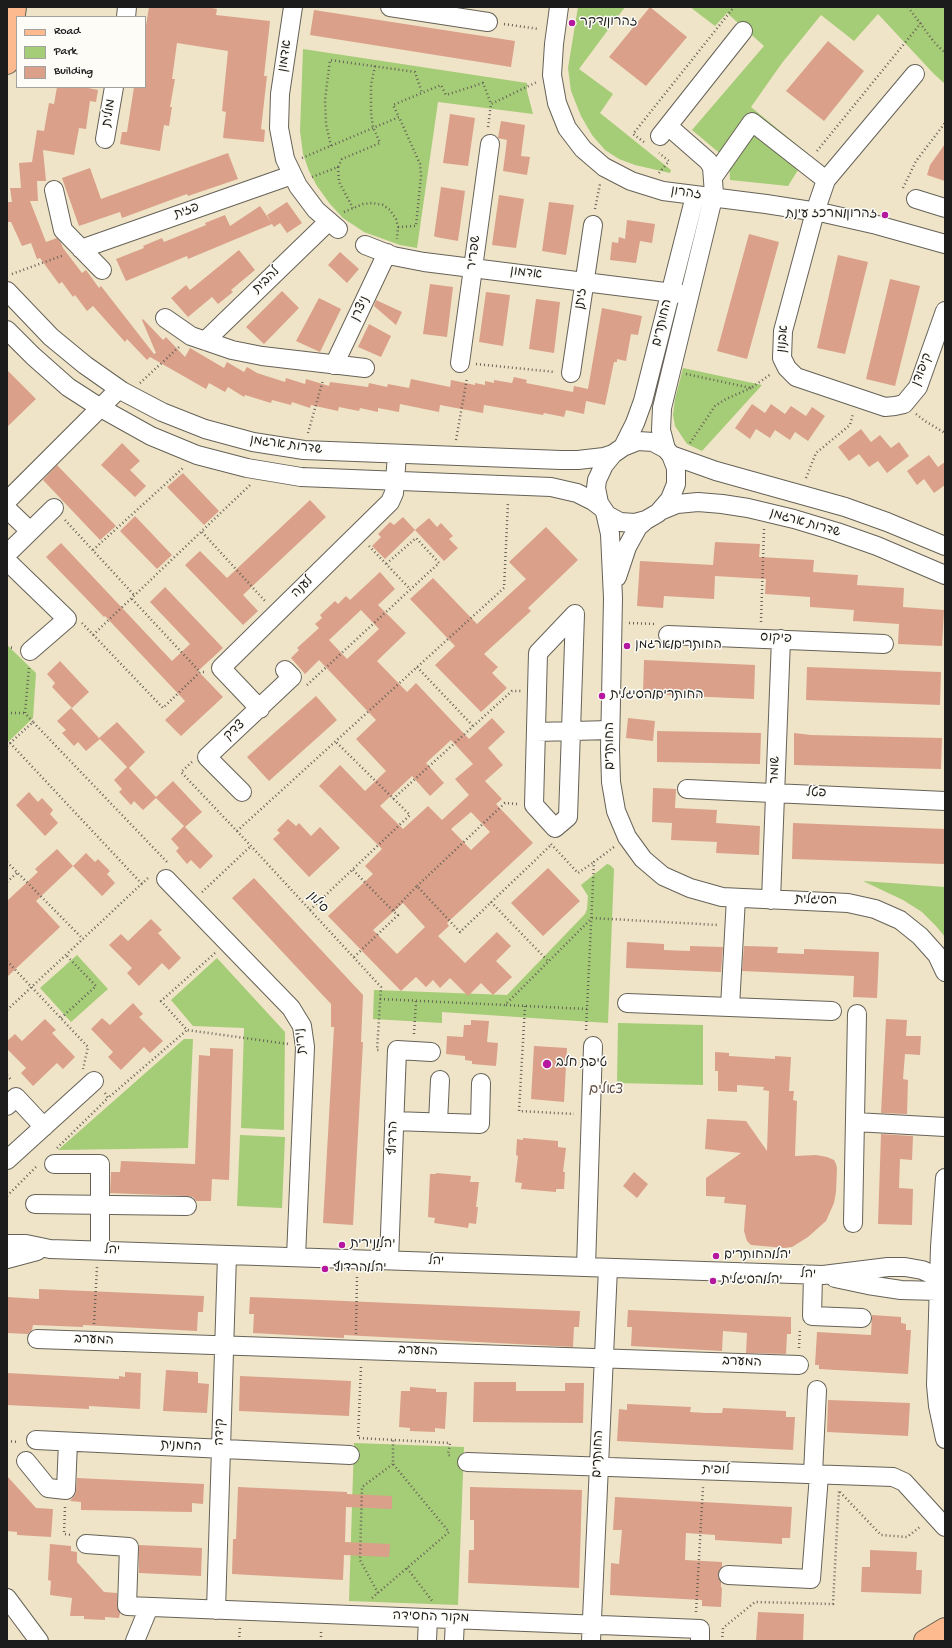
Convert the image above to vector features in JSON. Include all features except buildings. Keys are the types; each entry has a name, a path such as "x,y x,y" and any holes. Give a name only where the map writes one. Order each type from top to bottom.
{"main road":[{"path":"7,63 15,7"},
{"path":"925,1641 945,1629"}],"street":[{"name":"אדמון","path":"293,7 280,94 279,128 285,159 292,174 316,210 333,225"},
{"path":"390,7 488,22"},
{"name":"זהרון","path":"559,7 555,32 552,75 557,103 567,128 582,150 603,167 631,181 663,191 815,212 877,225 945,244"},
{"path":"714,176 712,167 708,161 664,131 743,32"},
{"path":"714,176 752,122 826,180 915,74"},
{"name":"מולית","path":"105,139 114,88"},
{"name":"שפריר","path":"465,363 473,268 490,144"},
{"name":"פזית","path":"81,249 292,174"},
{"name":"החותרים","path":"672,454 661,430 662,408 713,198 714,176"},
{"name":"אבנון","path":"826,180 815,212 783,331 782,358 787,368 796,377 885,407 904,404"},
{"path":"54,190 63,230 102,270"},
{"path":"909,195 945,208"},
{"name":"החותרים","path":"618,450 640,412 696,196"},
{"name":"להבית","path":"198,339 333,225"},
{"name":"זיתן","path":"571,373 592,225"},
{"name":"אדמון","path":"365,245 390,254 424,262 689,294"},
{"name":"ניצרן","path":"331,365 390,254"},
{"name":"שדרות ארגמן","path":"7,290 51,337 85,365 123,391 162,412 205,429 253,442 304,450 397,455 578,460 604,457 618,450"},
{"name":"קיפודן","path":"904,404 911,397 920,383 945,311"},
{"path":"165,318 198,339 232,350 262,356 365,368"},
{"name":"שדרות ארגמן","path":"7,330 33,356 68,387 99,407 150,436 197,455 257,470 301,477 395,482 542,486 569,490 585,496 603,510"},
{"path":"7,501 99,407 123,391"},
{"path":"646,441 660,445 672,454 676,468 676,484 670,499 653,515 635,523 620,522 613,519 603,510 597,496 597,480 604,465 618,450 630,443 646,441"},
{"name":"שדרות ארגמן","path":"672,454 716,471 800,494 887,522 945,546"},
{"name":"לענה","path":"221,668 390,502 394,493 397,455"},
{"name":"שדרות ארגמן","path":"653,515 677,504 698,502 728,505 765,512 837,532 945,575"},
{"path":"7,554 54,508"},
{"path":"7,509 30,531"},
{"name":"החותרים","path":"603,510 610,534 613,598 610,730 611,782 616,811 627,837 643,858 664,876"},
{"name":"החותרים","path":"613,598 619,568 627,547 638,527 653,515"},
{"path":"7,561 66,619 30,651"},
{"path":"575,614 571,731 568,817 553,836 534,805 538,653 575,614"},
{"name":"פיקוס","path":"668,634 884,644"},
{"name":"שומר","path":"772,900 780,639"},
{"path":"221,668 260,709"},
{"name":"צדק","path":"242,792 207,757 260,709 288,674"},
{"path":"536,732 610,730"},
{"name":"פטל","path":"686,789 945,801"},
{"name":"נירית","path":"162,874 295,1012 300,1021 305,1047 296,1257"},
{"name":"הסיגלית","path":"664,876 690,888 722,896 772,900 818,900 848,903 875,909 900,920 920,936 937,955 945,972"},
{"path":"730,1007 736,898"},
{"path":"627,1003 832,1011"},
{"path":"853,1223 857,1014"},
{"path":"586,1267 593,1046"},
{"name":"הרדוף","path":"389,1260 394,1121 414,1051"},
{"path":"438,1122 440,1080"},
{"path":"7,1160 94,1081"},
{"path":"394,1121 480,1124 481,1083"},
{"path":"7,1106 16,1097 44,1127"},
{"path":"855,1122 945,1127"},
{"path":"54,1164 100,1164 99,1250"},
{"path":"945,1178 941,1218 942,1284 936,1385 938,1406 945,1439"},
{"path":"35,1204 186,1206"},
{"name":"יהל","path":"7,1244 26,1244 50,1248 99,1250 818,1275 884,1288 942,1284"},
{"name":"יהל","path":"7,1259 50,1248"},
{"name":"קידה","path":"216,1610 227,1254"},
{"name":"החותרים","path":"592,1633 608,1268"},
{"path":"818,1275 812,1316 862,1318"},
{"name":"המערב","path":"37,1339 799,1365"},
{"path":"728,1575 812,1579 816,1474 817,1390"},
{"name":"החמנית","path":"36,1440 350,1455"},
{"path":"26,1461 48,1488 66,1490 68,1442"},
{"name":"לופית","path":"466,1462 898,1478 904,1482 940,1522"},
{"name":"מקור החסידה","path":"86,1544 129,1547 127,1606 441,1619 592,1633 697,1635"},
{"path":"7,1598 39,1641"},
{"path":"135,1641 149,1607"},
{"path":"427,1641 441,1619 454,1641"}],"path":[{"path":"908,7 934,42 945,53"},
{"path":"488,22 555,32"},
{"path":"806,164 921,23"},
{"path":"331,146 326,124 325,100 330,60 415,72 422,93"},
{"path":"353,208 339,182 338,167 342,158 380,143 373,127 371,97 371,85 375,66"},
{"path":"491,104 552,75"},
{"path":"398,227 416,226 421,176 420,164 393,105 441,85 446,95 483,83 491,104 487,135 490,144"},
{"path":"292,174 331,146 399,117"},
{"path":"909,195 904,184 916,161 945,123"},
{"path":"292,174 338,167"},
{"path":"592,225 603,167"},
{"path":"333,225 353,208 372,203 383,205 390,210 396,218 398,227 398,236 390,254"},
{"path":"7,276 81,249"},
{"path":"123,391 198,339"},
{"path":"453,457 465,363 571,373"},
{"path":"672,454 715,406 726,399 751,388 785,364"},
{"path":"304,450 331,365"},
{"path":"670,370 751,388"},
{"path":"800,494 816,452 850,425 858,398"},
{"path":"904,404 925,421 945,433"},
{"path":"93,550 197,455"},
{"path":"93,635 250,487 257,470"},
{"path":"237,831 504,588 508,485"},
{"path":"54,508 135,596"},
{"path":"760,638 765,512"},
{"path":"202,532 277,613"},
{"path":"358,534 410,589"},
{"path":"288,674 302,689 439,563 416,538 386,564"},
{"path":"132,599 200,672"},
{"path":"66,619 80,622 163,708 200,672 221,668"},
{"path":"613,623 666,625 668,634"},
{"path":"7,1010 142,884 162,874 167,862 25,713 30,651"},
{"path":"417,667 473,726"},
{"path":"393,798 512,691 537,691"},
{"path":"7,713 25,713"},
{"path":"7,746 33,722"},
{"path":"310,910 410,815 335,741"},
{"path":"10,743 142,884"},
{"name":"סילון","path":"181,772 381,987 377,1050 414,1051"},
{"path":"393,910 504,803 534,805"},
{"path":"417,886 460,932 491,902 553,836 578,873 627,837"},
{"path":"190,903 251,846"},
{"path":"7,862 83,939"},
{"path":"593,1046 586,1037 594,862"},
{"path":"353,870 398,915 354,958"},
{"path":"7,882 17,872"},
{"path":"491,902 548,962"},
{"path":"505,1005 592,918 735,926"},
{"path":"227,942 161,1001 187,1030 305,1047"},
{"path":"61,1018 96,986 66,955"},
{"path":"7,961 88,1047 83,1068 108,1098 187,1030"},
{"path":"380,999 588,1009"},
{"path":"414,1051 416,1000"},
{"path":"525,1006 519,1111 591,1115"},
{"path":"93,1341 99,1250"},
{"path":"358,1259 358,1438 450,1443 448,1455 467,1457 466,1462"},
{"path":"351,1615 449,1532 393,1464 393,1440"},
{"path":"378,1593 360,1560 362,1487 393,1464"},
{"path":"697,1635 704,1470"},
{"path":"66,1490 64,1534 87,1536 86,1544"},
{"path":"839,1491 881,1534 907,1537 940,1522"},
{"path":"407,1568 437,1607 441,1619"}],"green space":[{"path":"578,7 625,7 579,69 613,94 600,113 671,170 670,173 635,165 619,159 605,150 592,135 581,116 571,91 568,68"},
{"path":"690,7 945,7 945,84 878,14 854,41 821,15 782,63 751,107 808,154 788,186 730,180 729,161 692,130 764,46 727,13 715,26"},
{"path":"303,49 527,83 527,91 533,114 438,102 417,248 400,245 364,232 343,218 330,204 317,186 309,171 303,154 300,131"},
{"path":"683,368 762,385 702,451 687,444 675,426 673,415 675,399"},
{"path":"7,645 36,673 33,718 7,743"},
{"path":"607,864 614,869 608,1023 442,1012 442,1023 373,1019 374,990 507,995 585,914 588,896 581,885"},
{"path":"863,881 945,887 945,937 922,912 903,900"},
{"path":"77,955 108,989 71,1022 40,988"},
{"path":"217,958 285,1032 284,1130 241,1128 244,1028 193,1026 171,1000"},
{"path":"618,1023 703,1025 703,1085 617,1083"},
{"path":"184,1039 193,1039 188,1148 58,1150"},
{"path":"240,1135 285,1137 282,1208 237,1206"},
{"path":"354,1443 464,1447 458,1605 349,1601"}],"place":[{"name":"זהרון/דקר","path":"572,23"},
{"name":"זהרון/מרכז עינת","path":"885,215"},
{"name":"החותרים/ארגמן","path":"627,646"},
{"name":"החותרים/הסיגלית","path":"602,696"},
{"name":"טיפת חלב","path":"547,1064"},
{"name":"יהל/נירית","path":"342,1245"},
{"name":"יהל/החותרים","path":"716,1256"},
{"name":"יהל/הרדוף","path":"325,1269"},
{"name":"יהל/הסיגלית","path":"713,1281"}],"district":[{"name":"צאלים","path":"606,1091"}]}
